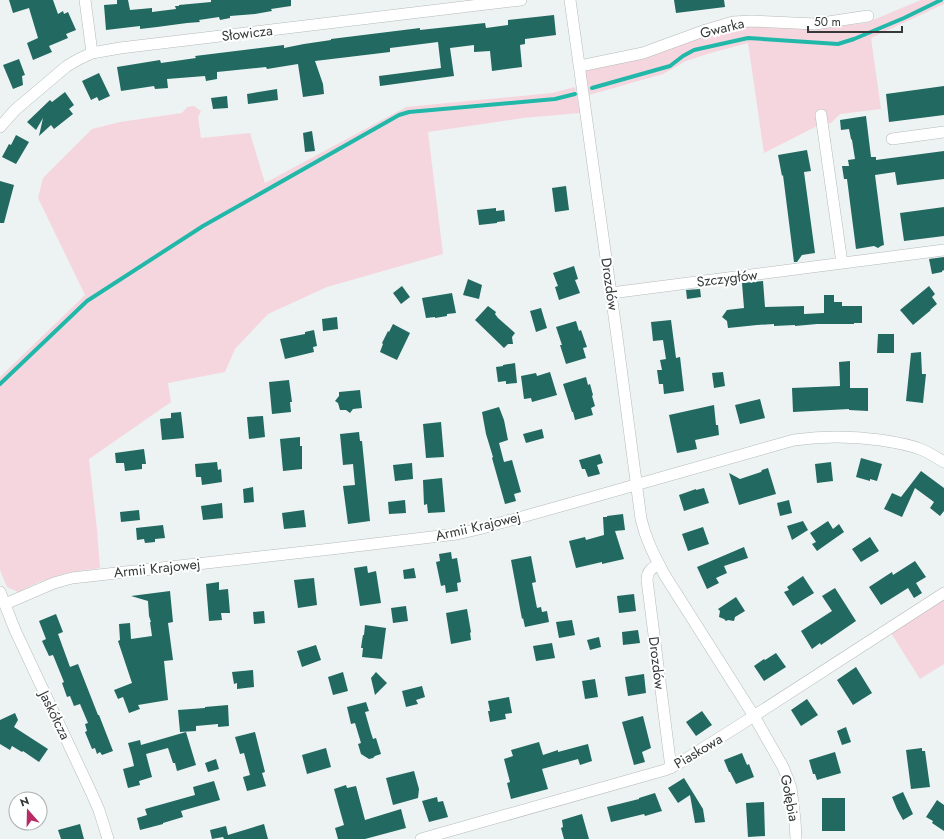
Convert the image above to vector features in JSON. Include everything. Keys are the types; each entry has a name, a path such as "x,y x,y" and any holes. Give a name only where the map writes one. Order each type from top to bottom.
{"street":[{"path":"85,0 92,53"},
{"name":"Słowicza","path":"0,127 15,110 56,75 79,59 92,53 120,48 469,3 521,0"},
{"name":"Drozdów","path":"570,0 638,484 641,519 647,540 659,564 754,716"},
{"name":"Gwarka","path":"580,66 660,48 706,30 733,22 752,21 815,24 868,16"},
{"path":"821,115 842,263"},
{"path":"892,139 944,132"},
{"name":"Szczygłów","path":"611,293 944,250"},
{"name":"Armii Krajowej","path":"5,604 54,583 72,578 457,534 794,440 820,437 854,437 904,444 920,449 944,462"},
{"name":"Drozdów","path":"659,564 649,571 647,580 671,768"},
{"name":"Jaskółcza","path":"0,592 34,672 99,810 108,839"},
{"name":"Piaskowa","path":"421,839 658,773 671,768 754,716 944,592"},
{"name":"Gołębia","path":"754,716 778,756 788,777 795,820 796,839"}],"shaded area":[{"path":"921,0 944,0 944,4 871,38 881,109 840,114 831,123 817,126 764,153 748,43 686,61 663,74 589,95 584,68 707,35 748,26 822,28 866,23"},
{"path":"575,87 580,113 523,118 428,132 443,254 327,287 268,314 235,349 225,372 168,383 171,402 89,459 100,568 66,573 39,582 18,592 7,587 0,570 0,377 85,295 38,198 43,178 92,129 120,122 182,113 187,107 194,106 201,111 198,117 201,138 250,133 265,183 406,107 552,93"},
{"path":"944,598 944,664 920,679 891,633"}],"building":[{"path":"9,0 53,0 58,14 63,11 64,14 68,12 76,30 66,34 68,38 49,46 52,52 33,60 27,43 38,38 29,8 13,13"},
{"path":"117,0 128,0 130,10 152,8 152,12 176,9 175,6 179,5 211,2 211,0 291,0 291,6 271,9 272,11 255,14 230,16 230,18 220,20 219,17 199,20 200,22 140,29 140,26 106,30 104,5 117,4"},
{"path":"674,0 724,0 725,7 676,13"},
{"path":"554,15 556,35 525,39 525,44 520,45 522,67 492,71 490,51 474,52 474,45 450,48 454,76 380,86 379,76 441,68 438,42 390,48 390,52 315,61 323,84 324,94 303,97 298,64 267,69 266,67 217,72 217,79 206,81 205,76 167,79 168,88 155,89 154,86 121,91 117,67 160,60 161,63 196,58 195,56 284,45 284,48 331,39 420,28 420,30 485,23 486,28 508,25 508,20"},
{"path":"19,59 25,75 22,76 23,85 13,89 3,65"},
{"path":"99,73 110,96 99,101 97,97 91,100 82,81"},
{"path":"944,86 944,115 889,122 886,94"},
{"path":"277,89 278,100 248,104 247,94"},
{"path":"65,92 74,105 69,109 73,114 54,129 51,125 39,136 43,118 36,130 27,122 50,100 52,102"},
{"path":"227,96 228,108 213,109 211,98"},
{"path":"866,116 871,157 876,157 876,160 944,151 944,179 897,185 895,172 875,175 884,245 878,248 874,246 856,249 847,179 844,179 842,166 849,166 848,160 855,159 849,129 841,130 840,120"},
{"path":"312,131 315,151 305,152 303,133"},
{"path":"16,135 29,142 16,164 2,157"},
{"path":"807,150 811,171 804,172 815,253 802,255 797,262 794,262 783,175 782,176 778,155"},
{"path":"0,181 14,185 4,223 0,223"},
{"path":"566,186 569,210 555,212 552,188"},
{"path":"944,207 944,236 904,241 900,213"},
{"path":"496,208 496,211 504,210 505,221 479,225 477,210"},
{"path":"944,257 944,270 942,272 932,274 929,259"},
{"path":"574,266 578,279 575,280 580,293 559,300 555,287 558,286 553,273"},
{"path":"468,279 482,285 479,299 463,295"},
{"path":"763,281 765,307 804,306 804,314 824,313 824,295 834,295 834,302 842,302 842,306 862,306 862,323 795,326 774,326 774,324 728,328 727,321 722,317 727,310 744,308 742,283"},
{"path":"402,286 410,297 401,304 393,293"},
{"path":"929,286 935,294 932,297 937,304 913,325 900,310"},
{"path":"700,289 701,297 687,299 686,290"},
{"path":"452,293 456,313 435,318 426,318 422,298"},
{"path":"488,306 496,312 495,314 498,318 515,333 512,337 513,344 508,344 504,348 475,320"},
{"path":"541,308 547,328 536,332 530,311"},
{"path":"337,317 338,329 323,331 322,319"},
{"path":"671,320 676,358 680,357 684,391 664,394 663,384 659,384 657,370 662,370 660,360 666,359 663,340 653,341 651,322"},
{"path":"576,321 587,347 583,348 586,358 566,364 556,327"},
{"path":"393,324 410,333 397,360 380,352 382,343"},
{"path":"314,330 317,346 313,347 314,352 285,359 280,339 305,334 305,332"},
{"path":"878,334 894,334 894,353 877,353"},
{"path":"921,352 922,374 926,374 923,403 906,401 911,353"},
{"path":"850,361 850,388 868,388 868,411 849,409 793,412 792,388 840,386 839,362"},
{"path":"515,363 517,383 506,384 506,381 498,382 496,367"},
{"path":"550,372 557,395 532,402 531,398 524,399 521,376 536,373 537,376"},
{"path":"723,372 725,386 714,388 712,373"},
{"path":"586,377 593,395 595,406 591,408 593,415 575,420 563,384"},
{"path":"289,380 292,402 290,402 291,412 272,414 269,382"},
{"path":"360,390 362,408 353,409 350,413 346,410 340,410 338,403 335,401 339,396 339,392"},
{"path":"760,399 765,418 740,424 735,405"},
{"path":"714,405 716,425 718,425 719,435 695,440 697,449 677,453 669,415"},
{"path":"499,407 504,420 508,440 499,443 504,462 512,460 521,492 514,494 516,501 505,504 486,434 482,412"},
{"path":"181,412 184,438 162,440 160,419 171,418 171,413"},
{"path":"263,416 265,437 249,439 247,417"},
{"path":"441,422 444,457 426,458 423,424"},
{"path":"542,429 544,438 526,443 523,434"},
{"path":"359,432 360,441 362,441 370,521 348,524 343,486 355,485 353,464 343,465 340,434"},
{"path":"300,437 300,446 302,446 302,469 283,471 280,439"},
{"path":"144,449 146,464 142,464 142,469 125,471 124,463 116,463 115,453"},
{"path":"600,454 603,463 597,465 600,474 588,477 585,469 582,469 579,460"},
{"path":"861,458 882,464 877,481 870,479 870,481 856,477"},
{"path":"217,462 218,470 221,469 222,482 202,485 201,477 196,477 195,464"},
{"path":"831,462 833,481 817,483 815,464"},
{"path":"412,463 413,479 395,481 393,465"},
{"path":"768,468 776,494 739,505 729,473 740,479"},
{"path":"921,471 944,488 944,511 940,516 930,508 934,502 915,488 902,517 884,509 892,493 901,497"},
{"path":"442,478 445,512 428,513 427,504 424,505 423,480"},
{"path":"253,487 254,502 244,503 243,489"},
{"path":"704,488 709,503 684,511 679,495"},
{"path":"405,500 406,513 389,514 388,502"},
{"path":"789,500 792,513 780,516 777,503"},
{"path":"222,503 223,518 203,520 201,506"},
{"path":"139,510 140,520 121,522 120,512"},
{"path":"304,510 306,527 284,529 282,513"},
{"path":"623,514 625,530 615,531 624,559 576,568 569,541 585,537 586,540 604,535 603,517"},
{"path":"803,521 808,530 792,540 787,526"},
{"path":"828,521 833,529 839,524 844,532 817,551 812,544 816,542 810,533"},
{"path":"163,525 165,538 155,539 155,542 145,543 144,539 137,540 136,528"},
{"path":"703,527 709,544 688,551 682,534"},
{"path":"870,537 879,551 861,562 852,549"},
{"path":"744,547 748,558 724,566 727,573 716,578 719,583 707,589 697,567"},
{"path":"451,552 452,559 457,558 461,582 457,583 458,591 446,593 445,585 441,586 436,562 440,561 439,554"},
{"path":"531,556 536,582 532,583 537,608 541,607 542,612 547,611 549,622 525,627 523,618 522,619 511,560"},
{"path":"915,561 926,577 916,583 922,593 914,598 908,588 881,605 869,587 892,572 893,575"},
{"path":"367,566 368,573 376,571 381,603 360,606 354,568"},
{"path":"414,568 416,578 404,579 403,570"},
{"path":"803,576 814,593 793,606 784,592 789,590 787,587"},
{"path":"314,578 317,605 298,608 294,580"},
{"path":"219,582 219,590 228,589 230,613 221,613 222,620 209,621 206,584"},
{"path":"835,588 856,621 821,645 820,643 812,649 801,631 832,611 822,596"},
{"path":"170,591 173,622 168,623 173,660 164,661 168,700 138,705 140,709 129,713 123,697 118,699 114,690 132,683 118,641 120,640 119,624 130,623 131,639 152,636 148,601 131,596"},
{"path":"634,594 636,611 619,613 617,596"},
{"path":"736,597 745,611 735,617 734,621 726,621 719,617 720,611 718,609"},
{"path":"406,606 408,621 393,623 391,608"},
{"path":"467,609 471,640 451,644 446,613"},
{"path":"264,611 265,623 254,624 253,612"},
{"path":"56,614 63,632 58,634 70,667 78,664 113,751 102,755 100,752 97,754 95,748 92,749 85,732 87,731 85,724 88,723 80,704 74,706 70,696 67,697 62,683 64,682 53,655 49,656 42,641 46,639 39,621"},
{"path":"572,620 575,635 559,638 556,622"},
{"path":"365,625 386,628 382,659 362,657 363,648 361,648"},
{"path":"638,630 640,643 623,645 622,632"},
{"path":"599,637 601,647 590,650 587,640"},
{"path":"552,643 555,658 536,661 533,646"},
{"path":"316,645 321,660 302,667 297,651"},
{"path":"776,653 786,667 764,681 754,666"},
{"path":"856,667 872,693 853,705 837,680"},
{"path":"253,670 254,687 237,689 237,683 234,684 232,672"},
{"path":"343,672 348,691 333,695 328,677"},
{"path":"376,672 387,683 375,695 371,678"},
{"path":"644,674 646,693 628,696 625,677"},
{"path":"595,679 598,697 585,699 582,681"},
{"path":"422,686 425,697 416,700 418,704 406,707 402,691"},
{"path":"509,697 512,713 505,714 506,719 490,722 488,701"},
{"path":"807,699 818,715 801,726 791,710"},
{"path":"366,702 369,711 365,712 371,733 373,739 376,738 381,754 369,759 361,754 358,744 361,743 355,723 351,724 347,707"},
{"path":"228,705 229,726 218,727 218,724 196,726 196,731 180,732 178,710"},
{"path":"702,711 712,725 696,736 686,722"},
{"path":"15,713 18,720 14,727 48,749 39,762 23,751 22,752 12,746 10,750 0,744 0,720"},
{"path":"643,716 651,748 642,752 645,762 634,765 622,722"},
{"path":"846,727 851,742 842,745 837,731"},
{"path":"186,732 196,765 177,771 168,748 146,754 152,777 139,781 140,785 128,788 123,769 134,766 128,743 140,740 141,745"},
{"path":"255,732 265,772 262,773 266,786 247,791 243,777 250,775 244,753 240,754 235,737"},
{"path":"539,742 543,755 558,750 558,752 588,744 592,761 580,765 578,759 542,769 548,789 511,799 507,783 510,782 504,759 513,756 511,750"},
{"path":"326,748 331,767 307,774 302,755"},
{"path":"922,748 922,751 925,751 930,787 911,789 906,750"},
{"path":"835,752 841,773 817,780 815,774 813,774 809,760"},
{"path":"742,753 747,765 749,764 754,777 736,784 724,760"},
{"path":"216,759 219,769 208,772 205,763"},
{"path":"414,771 419,789 418,798 393,805 386,778"},
{"path":"684,778 703,809 705,822 695,823 690,795 678,803 668,788"},
{"path":"214,781 220,800 181,811 183,817 140,830 137,818 147,815 145,809 195,795 193,787"},
{"path":"346,785 347,788 356,786 365,820 401,809 406,828 365,839 338,839 335,828 344,825 334,789"},
{"path":"903,792 913,814 903,820 892,797"},
{"path":"655,793 662,811 645,816 644,814 611,822 607,807 639,799"},
{"path":"437,797 438,802 443,801 448,817 429,822 422,801"},
{"path":"822,798 845,798 845,831 822,831"},
{"path":"937,800 944,805 944,831 926,817"},
{"path":"764,802 765,836 748,837 746,803"},
{"path":"582,814 589,839 564,839 561,828 563,827 562,820"},
{"path":"80,824 84,839 61,839 58,830"},
{"path":"264,824 268,839 224,839 223,837 212,839 210,830 226,826 228,835"}],"waterway":[{"path":"592,88 670,66 694,50 748,38 838,44 854,39 904,18 941,0"},
{"path":"0,384 87,301 203,226 399,115 409,112 555,99 575,94"}]}
